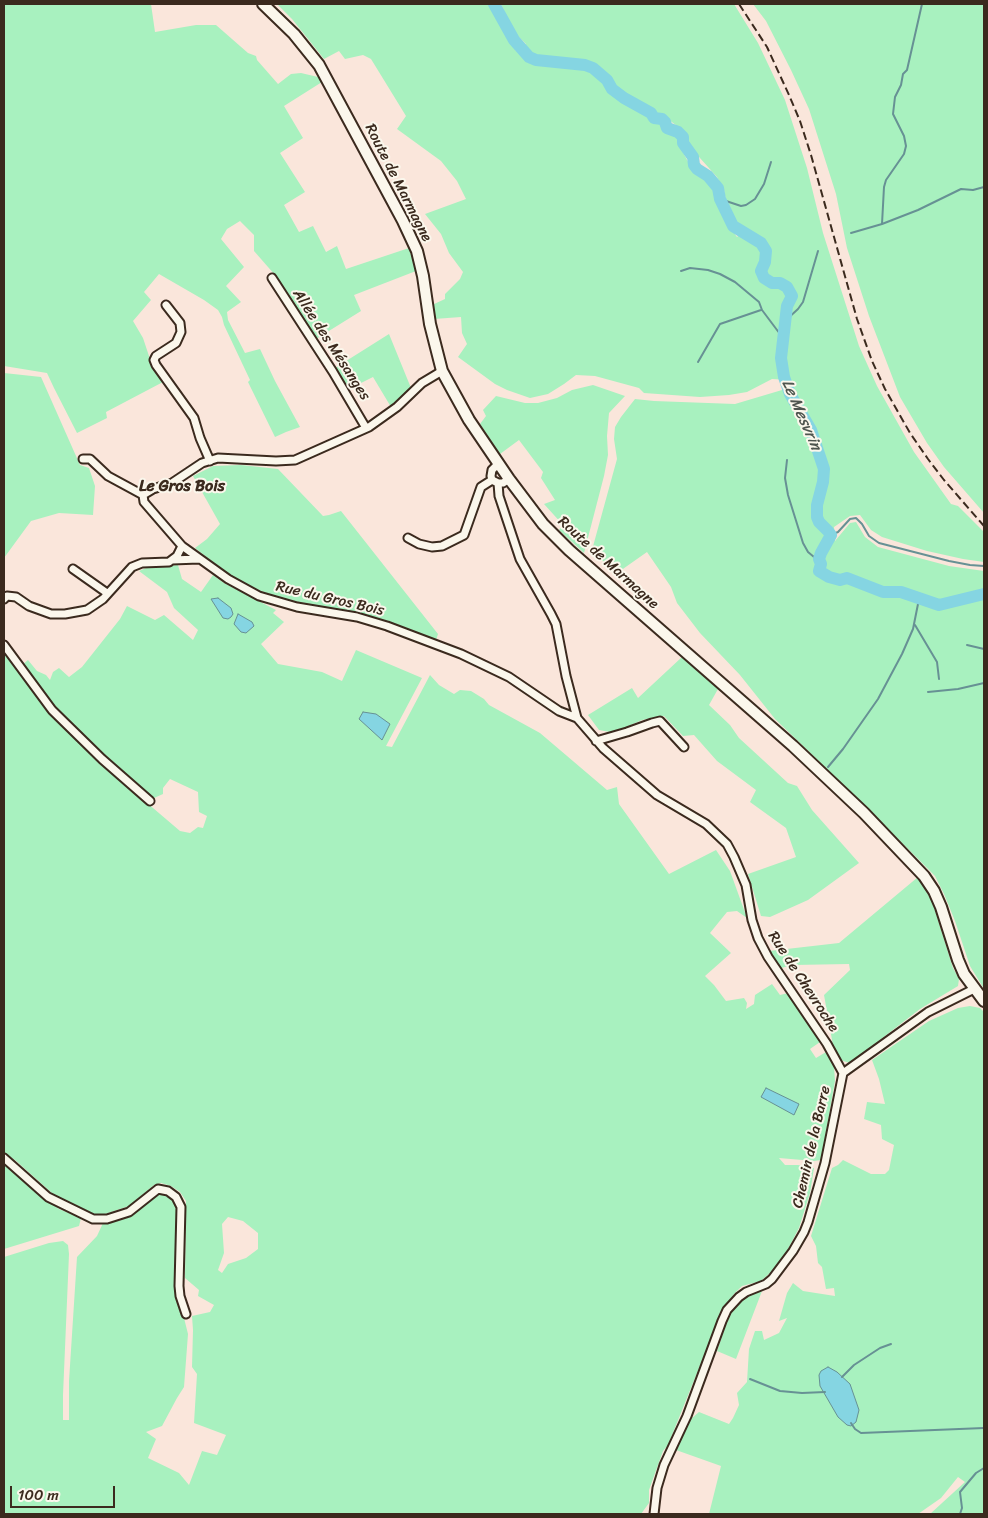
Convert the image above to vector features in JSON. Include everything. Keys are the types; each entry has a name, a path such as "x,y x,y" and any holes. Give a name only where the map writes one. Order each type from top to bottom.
{"main road":[{"name":"Route de Marmagne","path":"263,4 294,34 319,65 403,221 417,251 423,276 430,324 442,371 469,420 509,479 543,524 562,544 794,746 924,876 934,890 941,907 964,974 984,1001"}],"street":[{"name":"Allée des Mésanges","path":"272,278 366,428"},
{"path":"166,306 180,324 180,338 176,343 156,356 154,360 194,418 200,438 210,460"},
{"path":"83,459 90,459 108,476 143,495 153,489 172,483 202,463 218,458 295,460 366,428 397,407 422,383 442,371"},
{"path":"495,482 491,476 492,470 499,463"},
{"path":"408,538 419,544 432,547 442,546 464,536 481,487 495,482 503,483 509,479"},
{"name":"Rue de Chevroche","path":"495,482 520,559 556,624 566,676 577,718 596,741 657,795 706,824 727,844 746,886 754,929 758,938 768,957 827,1044 843,1073"},
{"name":"Rue du Gros Bois","path":"143,495 144,502 182,546 228,579 259,596 297,607 357,617 387,626 461,654 509,677 559,711 577,718"},
{"path":"4,599 7,596 16,597 40,611 51,614 65,614 87,610 96,605 132,568 142,563 169,562 177,556 182,546"},
{"path":"172,560 200,559"},
{"path":"73,568 107,593"},
{"path":"4,645 52,710 102,759 150,801"},
{"path":"596,741 660,721 684,747"},
{"name":"Chemin de la Barre","path":"654,1514 657,1488 664,1465 687,1416 727,1310 738,1297 766,1284 772,1279 799,1243 804,1232 821,1179 843,1073 928,1012 974,989"},
{"path":"4,1158 48,1197 93,1219 107,1219 129,1212 158,1188 168,1191 176,1197 181,1207 179,1286 186,1314"}],"green space":[{"path":"4,4 151,4 155,32 196,25 216,25 248,53 256,56 257,60 278,84 291,74 301,73 318,77 322,82 284,106 303,138 280,153 305,192 284,205 299,232 313,226 326,252 337,246 346,269 409,248 416,271 354,295 361,311 316,339 275,275 254,251 254,235 240,221 227,229 221,239 244,267 226,286 241,302 227,312 228,320 245,353 260,349 300,427 275,437 248,382 250,380 218,310 159,274 144,292 151,300 133,321 143,338 152,365 163,382 106,412 107,418 77,433 47,373 4,366"},
{"path":"277,4 490,4 516,51 526,44 514,32 501,4 734,4 758,43 785,100 807,168 823,233 859,346 877,386 914,452 951,504 958,506 984,532 984,562 927,551 882,537 871,530 860,515 850,516 834,527 835,541 850,523 856,522 865,537 878,547 949,566 984,571 984,989 970,966 955,921 935,876 775,719 740,675 700,633 677,603 671,587 647,552 620,571 611,562 607,564 594,555 592,550 617,459 614,439 615,427 635,399 735,404 782,390 790,380 772,379 747,392 700,397 644,393 639,388 595,376 576,375 548,394 530,398 495,384 458,357 467,344 462,333 461,317 434,319 432,305 445,299 445,294 460,279 463,272 449,253 441,234 425,214 466,199 457,181 441,161 397,129 406,116 371,59 363,55 345,59 339,51 324,59 292,19","holes":["665,117 684,131 691,148 717,177 724,190 728,211 735,222 744,230 737,237 728,225 707,179 693,171 679,145 677,136 664,131 661,123"]},
{"path":"753,4 984,4 984,513 944,467 927,443 900,397 869,316 847,248 836,194 809,109 766,21"},
{"path":"389,334 411,388 391,407 373,377 349,389 335,368"},
{"path":"4,373 41,377 80,465 89,468 95,486 93,515 59,513 31,521 4,558"},
{"path":"593,385 625,396 609,413 608,455 584,553 559,530 563,525 544,504 555,500 541,478 543,472 519,440 500,454 480,424 486,416 483,410 496,396 525,403 538,403 557,398 572,390"},
{"path":"241,465 278,469 323,516 341,511 438,634 436,640 357,613 283,599 261,591 233,578 195,548 207,539 220,524 193,476 213,466"},
{"path":"178,565 182,579 201,592 213,575 224,583 276,610 273,613 284,622 261,644 278,664 322,672 342,681 356,650 422,678 386,746 392,747 430,675 439,685 454,694 460,690 471,691 484,699 489,705 540,733 607,790 617,787 619,804 669,874 716,850 730,871 747,918 737,911 727,912 710,933 731,953 705,976 726,1001 744,998 747,1003 746,1009 754,1004 755,995 772,984 780,995 788,993 820,1042 810,1049 816,1058 826,1052 834,1067 835,1081 821,1160 779,1158 785,1165 814,1168 810,1193 799,1228 787,1251 771,1272 761,1281 742,1286 722,1311 668,1445 663,1451 649,1490 649,1503 641,1514 4,1514 4,1257 49,1243 63,1241 68,1245 63,1420 69,1420 69,1381 77,1257 97,1236 103,1223 128,1216 159,1191 174,1197 179,1208 182,1310 188,1334 184,1387 162,1426 146,1432 156,1439 148,1458 179,1473 189,1485 202,1451 217,1455 226,1435 194,1423 197,1374 192,1367 192,1316 210,1312 214,1305 198,1296 199,1290 185,1278 186,1201 180,1192 171,1186 161,1183 154,1185 129,1206 105,1214 94,1214 53,1194 15,1160 4,1153 4,651 49,712 99,762 180,831 190,833 198,827 203,828 207,816 199,812 198,792 170,779 163,788 163,794 154,798 130,779 64,718 22,665 28,660 37,671 46,675 50,680 53,672 59,668 69,677 82,667 120,619 127,606 155,620 164,615 193,640 198,630 174,608 167,592 139,571 146,568","holes":["228,1217 243,1221 258,1233 258,1249 246,1258 228,1264 222,1273 218,1270 224,1253 222,1224"]},
{"path":"682,657 718,689 709,705 730,725 739,738 788,783 797,786 812,810 859,863 808,900 770,917 761,916 748,874 796,857 786,828 750,802 756,790 717,761 694,735 683,736 664,716 642,720 610,732 599,730 588,715 632,688 638,698"},
{"path":"918,877 932,901 953,968 959,979 958,986 920,1009 850,1063 843,1061 834,1051 824,995 850,970 849,964 793,965 781,968 769,951 839,943"},
{"path":"970,1006 980,1008 984,1012 984,1514 930,1514 965,1482 958,1477 941,1498 918,1514 709,1514 721,1466 676,1450 691,1419 699,1412 729,1424 739,1405 737,1393 747,1382 749,1349 755,1331 762,1331 764,1340 779,1333 787,1318 779,1321 787,1293 793,1283 803,1291 835,1296 834,1288 826,1289 822,1267 818,1263 816,1246 811,1236 832,1168 843,1160 871,1174 885,1174 889,1170 894,1145 882,1139 881,1125 864,1119 867,1102 885,1104 872,1060 929,1021 958,1008"},
{"path":"4,1163 59,1209 81,1218 79,1226 4,1249"},
{"path":"762,1291 736,1359 717,1351 730,1313 739,1301"}],"water":[{"path":"218,598 231,608 233,614 228,619 223,618 211,599"},
{"path":"238,614 252,622 254,626 246,633 241,632 234,624"},
{"path":"363,712 376,714 390,724 382,740 359,719"},
{"path":"766,1088 799,1104 794,1115 761,1097"},
{"path":"828,1367 837,1372 850,1384 859,1410 856,1422 851,1426 838,1417 820,1386 819,1375 821,1371"}],"waterway":[{"name":"Le Mesvrin","path":"494,4 514,40 529,57 536,60 585,65 593,68 607,80 612,89 651,113 654,118 662,119 667,128 678,132 683,137 683,143 693,157 694,165 708,176 718,188 720,199 733,226 761,243 766,251 765,262 761,271 764,278 772,283 780,283 787,287 792,296 787,306 781,358 784,377 790,394 811,430 824,469 817,505 817,517 831,535 821,553 819,571 829,577 840,580 847,578 883,592 901,592 939,605 984,594"},
{"path":"882,224 886,180 904,154 906,146 904,136 893,114 895,97 901,85 903,74 907,70 922,4"},
{"path":"720,199 741,206 755,199 764,184 771,162"},
{"path":"851,233 882,224 918,210 961,189 973,190 984,187"},
{"path":"786,320 803,302 818,251"},
{"path":"681,271 690,268 708,270 735,282 759,302 762,310 783,338"},
{"path":"698,362 720,324 761,310"},
{"path":"787,460 785,478 788,495 803,543 808,552 819,559"},
{"path":"831,535 838,532 850,519 856,518 869,536 879,543 949,561 984,566"},
{"path":"828,767 878,699 913,629 919,599"},
{"path":"915,625 937,662 939,679"},
{"path":"967,645 984,649"},
{"path":"928,692 958,689 984,683"},
{"path":"842,1377 854,1365 880,1348 891,1344"},
{"path":"750,1379 780,1391 802,1393 825,1392"},
{"path":"851,1423 861,1433 984,1428"},
{"path":"960,1514 962,1508 960,1492 976,1473 984,1468"}],"railway":[{"path":"739,4 767,47 800,121 857,319 872,361 885,389 910,433 928,459 984,526"}],"district":[{"name":"Le Gros Bois","path":"182,487"}]}
